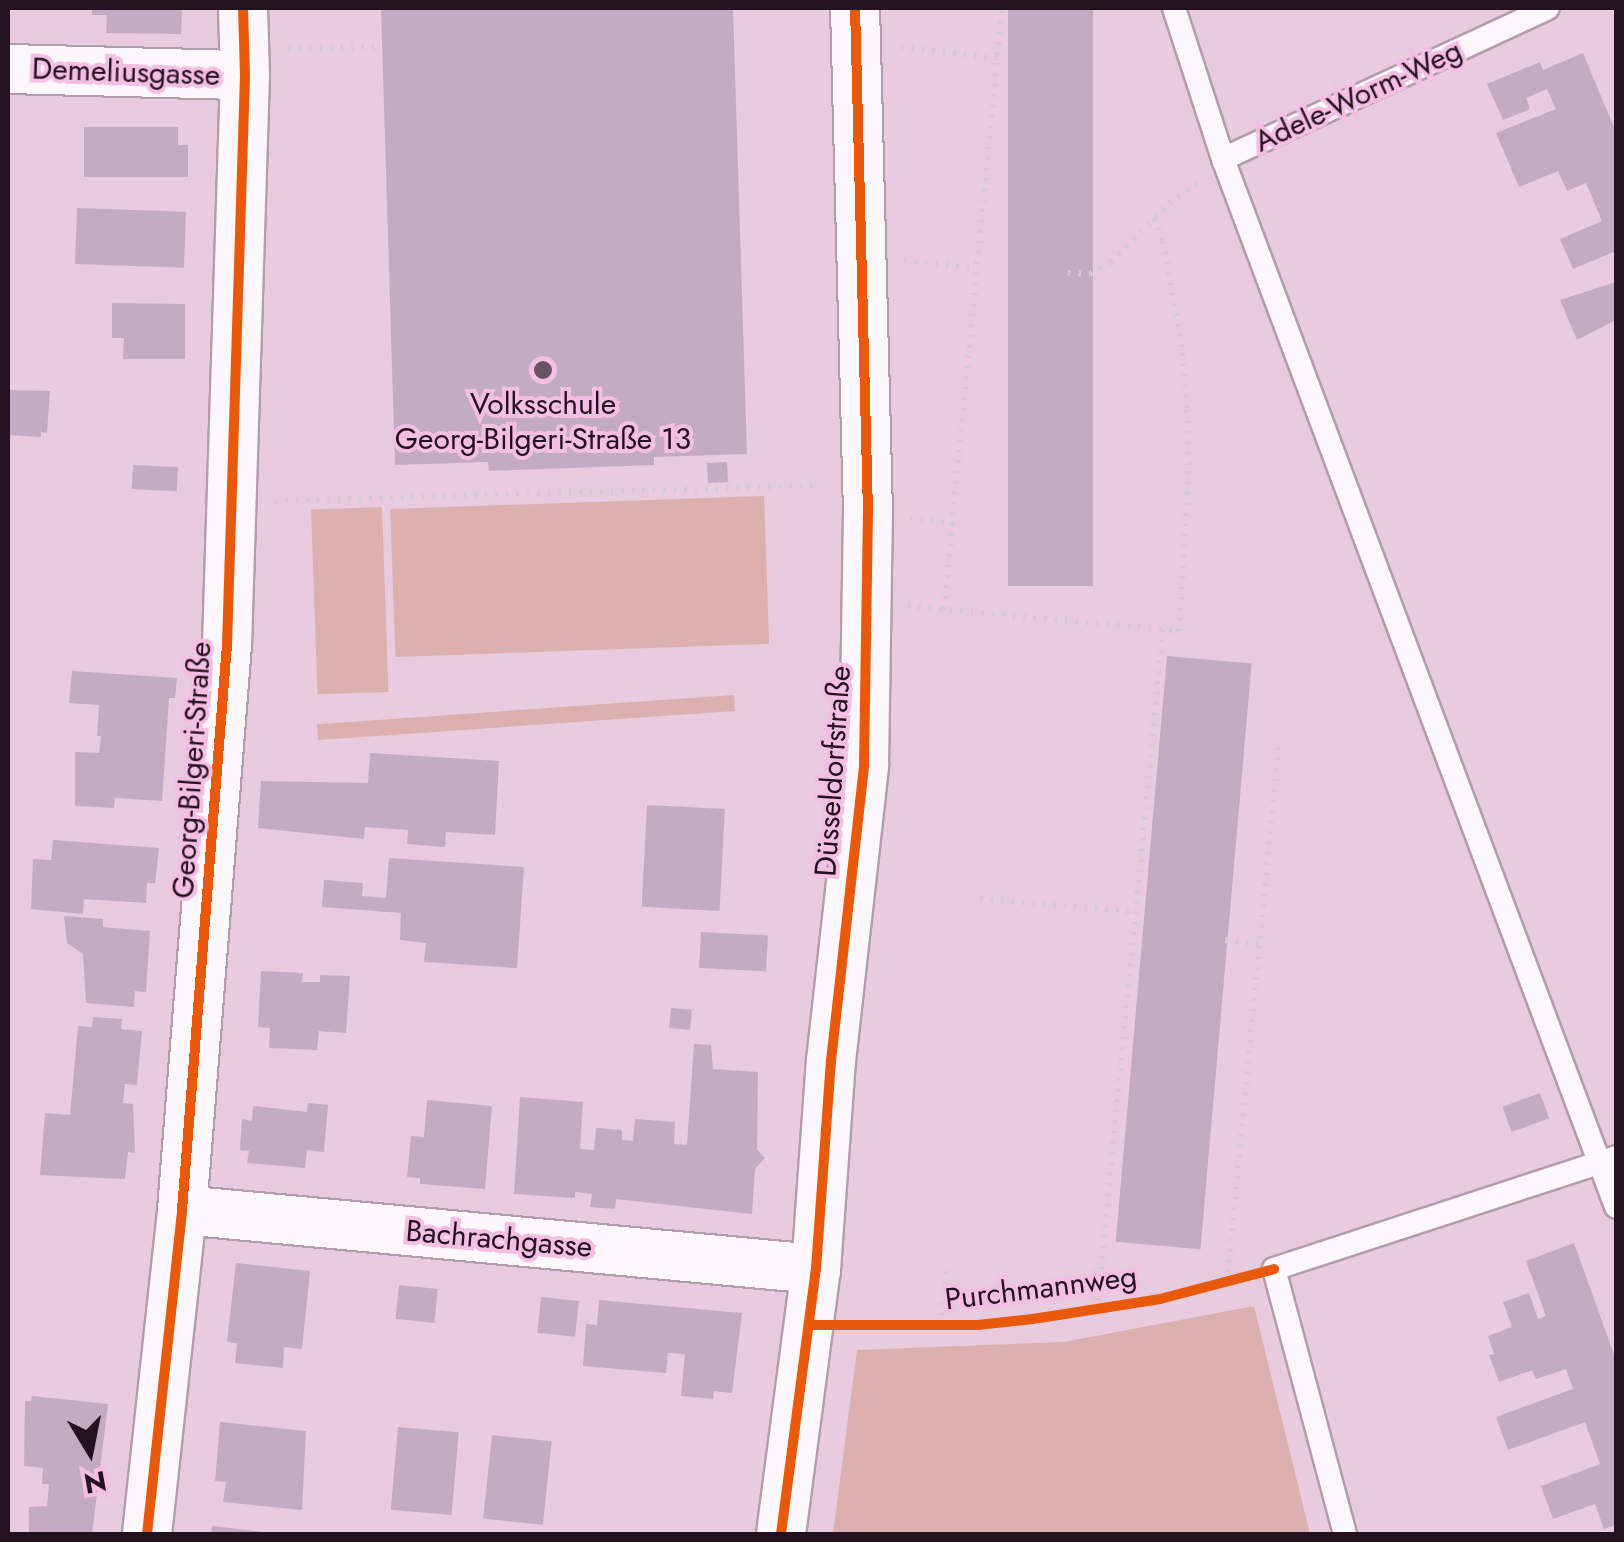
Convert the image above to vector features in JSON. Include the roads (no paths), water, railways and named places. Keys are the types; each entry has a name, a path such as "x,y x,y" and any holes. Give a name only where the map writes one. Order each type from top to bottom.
{"street":[{"name":"Georg-Bilgeri-Straße","path":"146,1534 182,1210 227,645 259,62 243,8"},
{"name":"Düsseldorfstraße","path":"781,1534 816,1269 831,1062 864,765 868,513 855,8"},
{"name":"Demeliusgasse","path":"8,69 259,62"},
{"name":"Bachrachgasse","path":"182,1210 816,1269"}],"lane":[{"path":"1174,8 1226,165 1608,1160 1616,1208"},
{"name":"Adele-Worm-Weg","path":"1226,165 1548,8"},
{"path":"1345,1534 1274,1269 1608,1160"}],"place":[{"name":"Volksschule Georg-Bilgeri-Straße 13","path":"543,370"}]}
